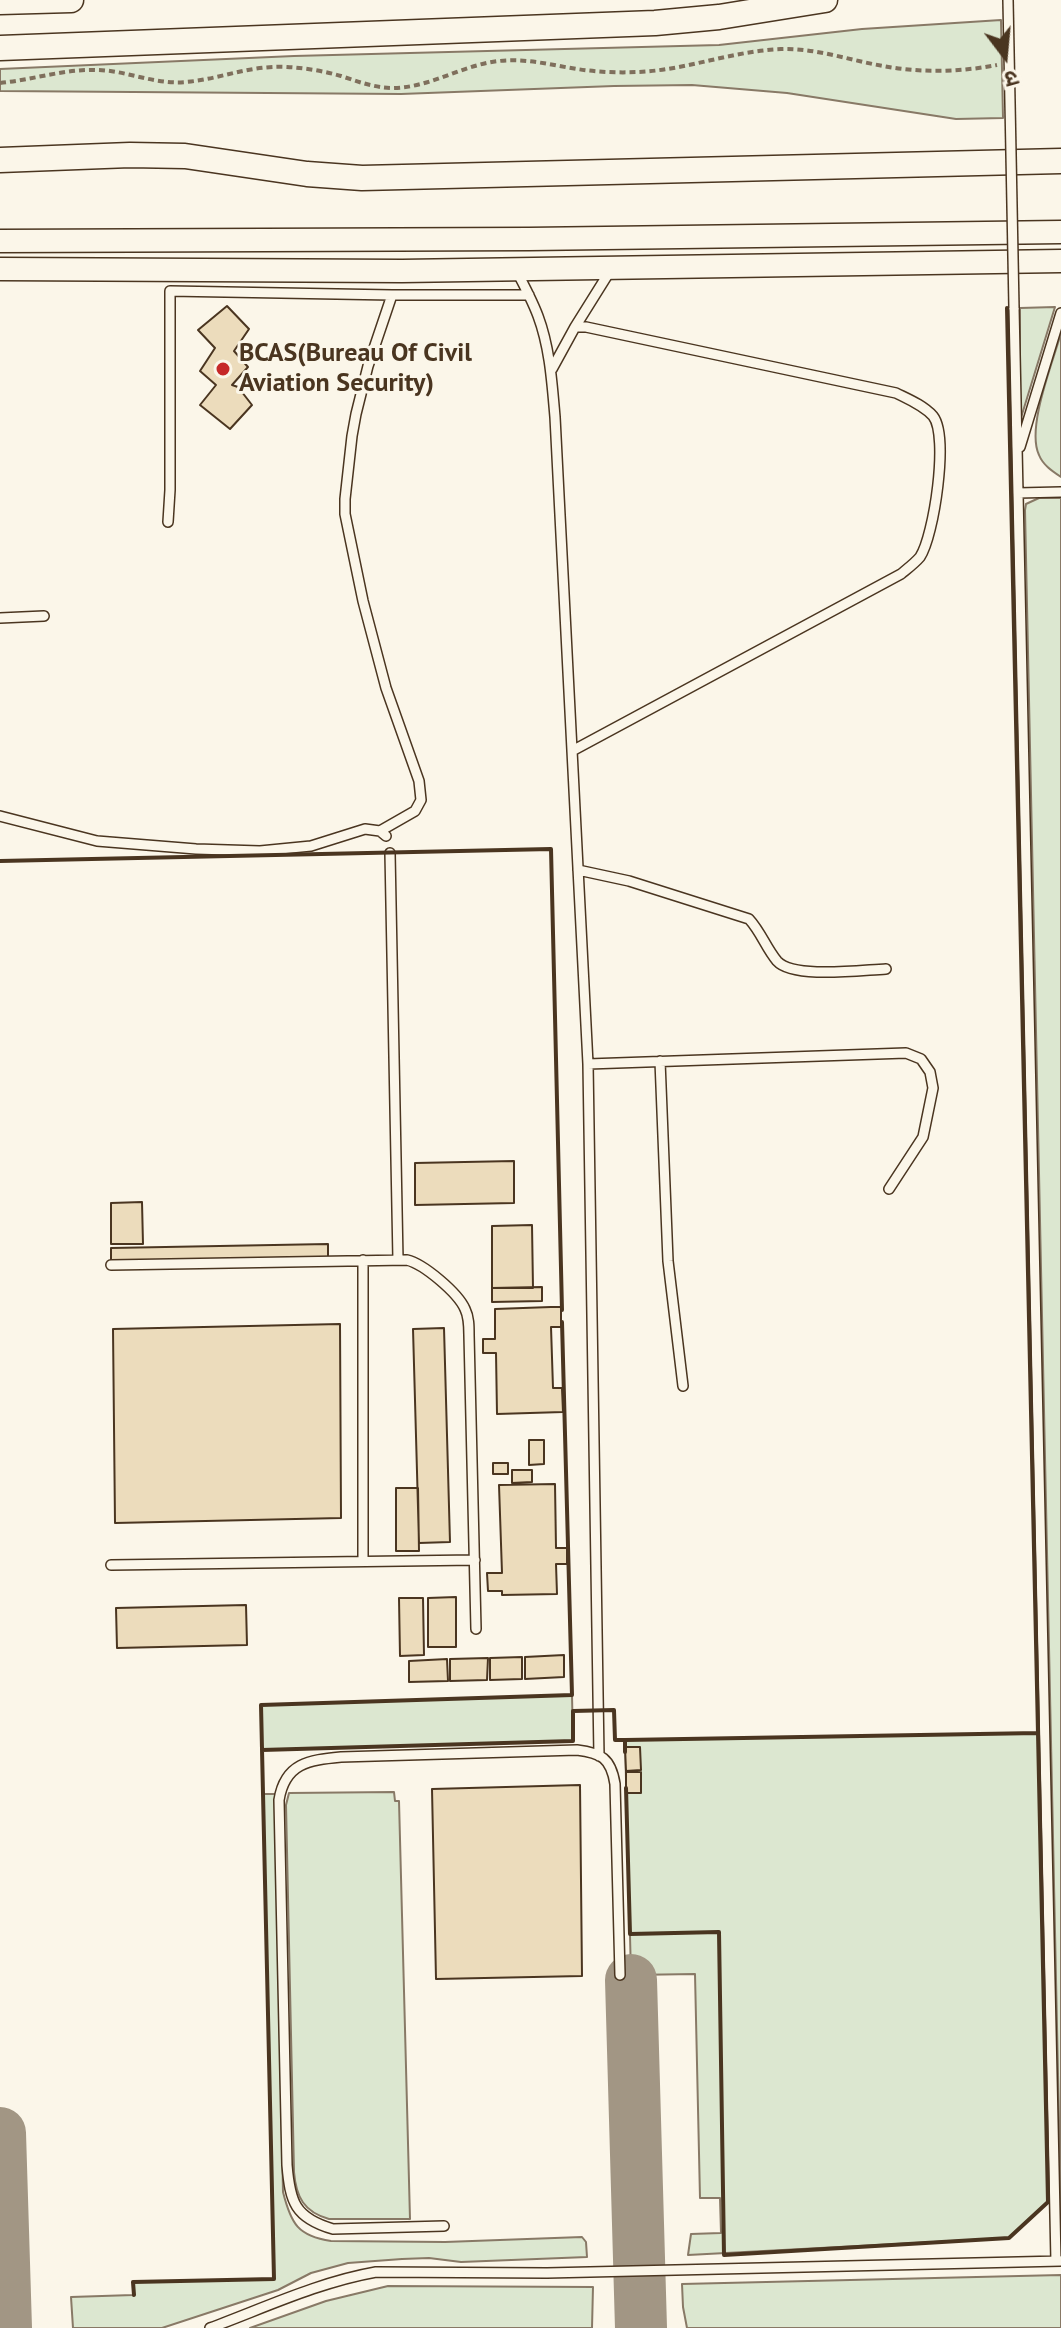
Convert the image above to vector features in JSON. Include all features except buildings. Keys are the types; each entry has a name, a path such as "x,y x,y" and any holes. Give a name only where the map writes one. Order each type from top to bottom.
{"main road":[{"path":"0,2 71,0"},
{"path":"0,48 640,24 719,17 825,0"},
{"path":"0,160 185,156 307,174 362,178 1061,161"}],"street":[{"path":"0,241 1061,232"},
{"path":"0,269 516,270 1061,261"}],"lane":[{"path":"210,2328 309,2291 376,2272 547,2273 1059,2261 1008,0"},
{"path":"551,371 611,268"},
{"path":"516,270 542,327 551,371 588,1064 599,1756"},
{"path":"168,522 170,291 529,295"},
{"path":"0,816 97,841 260,851 311,846 365,829 383,834 415,811 421,800 419,781 386,688 363,601 345,514 356,414 368,366 392,295"},
{"path":"1017,456 1061,313"},
{"path":"572,751 901,574 919,557 929,535 941,457 935,418 921,406 896,393 575,327"},
{"path":"1018,493 1061,492"},
{"path":"0,618 44,616"},
{"path":"390,853 398,1260"},
{"path":"578,870 629,881 749,919 784,968 801,971 886,969"},
{"path":"588,1064 906,1053 921,1059 930,1072 933,1088 923,1137 889,1189"},
{"path":"660,1061 668,1261 683,1386"},
{"path":"363,1260 363,1561"},
{"path":"111,1265 398,1260 416,1262 457,1298 465,1308 468,1320 476,1629"},
{"path":"111,1565 475,1560"},
{"path":"444,2226 333,2229 306,2218 296,2208 291,2196 287,2165 280,1816 281,1789 285,1778 306,1763 332,1758 577,1750 608,1761 615,1784 620,1975"}],"path":[{"path":"0,83 62,71 96,70 145,79 187,82 243,69 288,67 325,72 376,87 405,87 499,61 544,62 595,71 639,72 676,69 745,53 786,49 821,52 906,69 964,69 1002,64"}],"green space":[{"path":"1001,20 1003,118 956,119 787,93 692,85 401,94 0,91 0,69 294,56 719,45 862,29"},
{"path":"1055,307 1020,421 1020,308"},
{"path":"1061,333 1061,477 1041,459 1036,429 1042,395"},
{"path":"1039,498 1061,498 1061,2215 1025,510 1026,504"},
{"path":"572,1695 573,1741 262,1750 261,1705"},
{"path":"1038,1733 1048,2202 1009,2238 688,2255 691,2234 721,2233 720,2198 700,2198 695,1974 631,1975 625,1740"},
{"path":"394,1792 395,1801 399,1801 410,2219 329,2219 307,2208 299,2196 294,2172 286,1805 289,1793"},
{"path":"263,1794 275,1794 283,2192 293,2220 303,2232 331,2241 445,2242 582,2237 586,2242 587,2257 461,2262 429,2258 348,2263 311,2273 278,2290 162,2328 73,2328 71,2297 133,2295 133,2282 274,2279"},
{"path":"1061,2275 1061,2328 687,2328 683,2307 682,2284"},
{"path":"388,2286 593,2287 592,2328 250,2328 326,2301"}],"taxiway":[{"path":"631,1980 641,2328"},
{"path":"0,2133 6,2328"}],"wall":[{"path":"1007,308 1038,1733"},
{"path":"0,861 551,849 562,1310"},
{"path":"134,2295 133,2282 274,2279 261,1705 572,1695 562,1322"},
{"path":"262,1750 573,1741 573,1711 614,1710 615,1740 625,1740 625,1752"},
{"path":"625,1740 1038,1733 1048,2202 1009,2238 724,2255 719,1932 630,1934 626,1788"}],"place":[{"name":"BCAS(Bureau Of Civil Aviation Security)","path":"223,369"}]}
